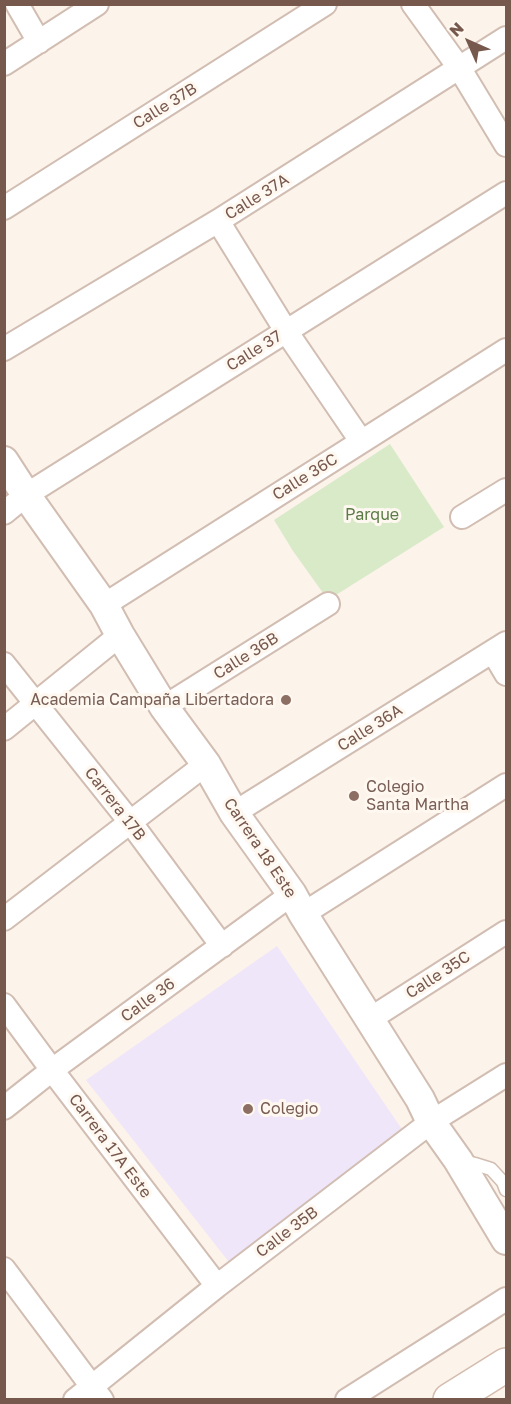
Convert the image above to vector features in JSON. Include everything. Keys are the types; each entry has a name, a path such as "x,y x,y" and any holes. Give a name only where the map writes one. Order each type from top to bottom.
{"main road":[{"path":"450,1400 507,1365"}],"street":[{"path":"17,4 39,42"},
{"path":"4,64 97,4"},
{"name":"Calle 37B","path":"4,208 325,4"},
{"path":"413,4 460,69 507,145"},
{"name":"Calle 37A","path":"4,350 218,221 507,38"},
{"name":"Calle 37","path":"15,504 507,193"},
{"path":"218,221 286,331 361,441"},
{"name":"Calle 36C","path":"104,604 507,350"},
{"name":"Carrera 18 Este","path":"4,461 15,504 104,604 164,707 206,764 234,813 298,904 420,1099 431,1122 505,1234"},
{"path":"462,517 507,490"},
{"name":"Calle 36B","path":"164,707 328,604"},
{"path":"4,729 120,635"},
{"path":"500,647 507,674"},
{"name":"Calle 36A","path":"234,813 500,647"},
{"name":"Carrera 17B","path":"4,664 131,823 222,946"},
{"path":"4,919 206,764"},
{"name":"Calle 36","path":"4,1108 52,1070 222,946 507,785"},
{"name":"Calle 35C","path":"370,1019 507,932"},
{"name":"Carrera 17A Este","path":"4,1005 217,1286"},
{"name":"Calle 35B","path":"89,1395 217,1286 431,1122 507,1075"},
{"path":"4,1269 89,1395"},
{"path":"347,1400 507,1299"}],"lane":[{"path":"458,1160 491,1169 507,1190"}],"shaded area":[{"name":"Colegio","path":"277,946 408,1138 236,1271 86,1080"}],"green space":[{"name":"Parque","path":"390,444 444,527 328,600 274,520"}],"place":[{"name":"Academia Campaña Libertadora","path":"286,700"},
{"name":"Colegio Santa Martha","path":"354,796"},
{"name":"Colegio","path":"248,1109"}]}
